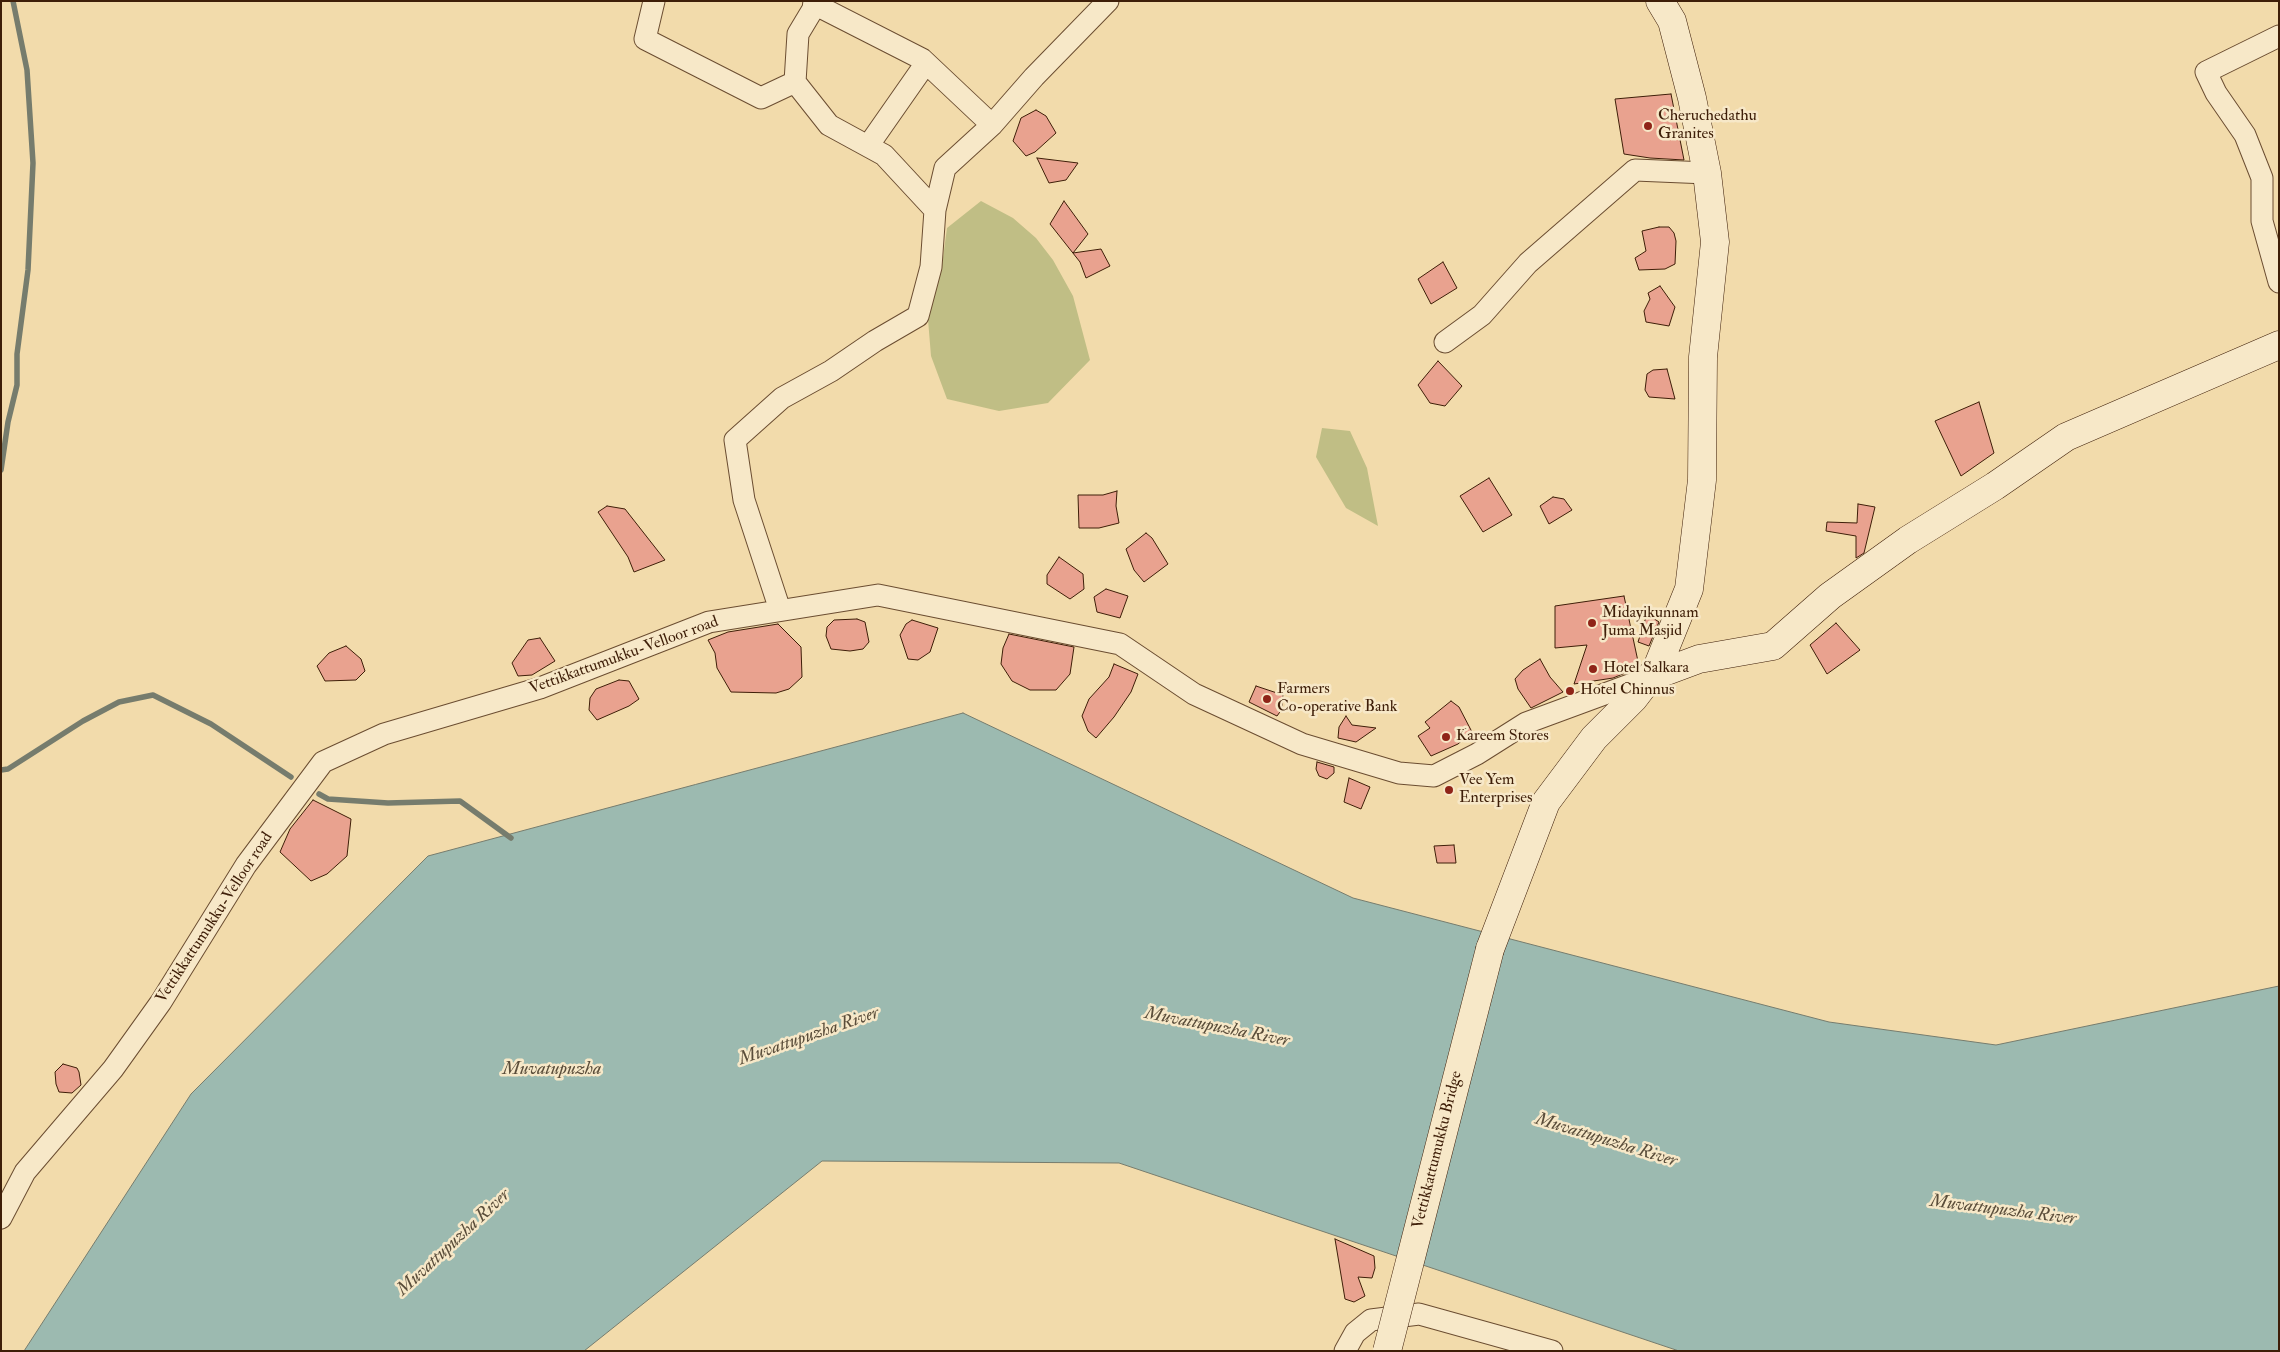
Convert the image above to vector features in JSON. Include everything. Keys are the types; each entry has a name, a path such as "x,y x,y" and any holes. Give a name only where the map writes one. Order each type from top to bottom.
{"main road":[{"name":"Vettikkattumukku Bridge","path":"1387,1351 1490,949 1546,802 1594,738 1634,698 1657,668 1688,589 1702,480 1703,357 1715,242 1707,173 1692,98 1672,21 1660,1"},
{"path":"1648,678 1699,659 1773,646 1830,596 1908,540 1996,486 2066,437 2279,345"}],"street":[{"path":"654,1 644,39 761,98 795,82"},
{"path":"780,610 744,500 735,440 782,398 831,371 918,316 931,267 935,210 945,168 992,125 1034,77 1108,1"},
{"path":"935,210 884,154 829,125 795,82 798,34 813,10 814,2 922,59 992,125"},
{"path":"2279,36 2206,72 2216,92 2245,135 2262,178 2262,222 2279,282"},
{"path":"868,146 926,63"},
{"path":"1445,342 1482,315 1528,263 1635,170 1707,173"},
{"name":"Vettikkattumukku-Velloor road","path":"1,1218 25,1172 114,1069 161,1002 246,865 323,762 384,734 540,688 709,622 878,595 1120,644 1194,694 1302,744 1399,773 1434,776 1477,754 1526,723 1648,678"},
{"path":"1345,1351 1355,1333 1371,1320 1419,1314 1552,1351"}],"shaded area":[{"path":"981,201 1013,218 1036,238 1053,260 1073,296 1090,360 1048,403 999,411 947,399 931,356 926,295 942,265 947,228"},
{"path":"1322,428 1350,431 1367,468 1378,526 1346,508 1316,457"}],"water":[{"name":"Muvatupuzha","path":"963,713 1353,898 1829,1022 1996,1045 2279,986 2279,1351 1679,1351 1119,1163 822,1161 584,1351 24,1351 191,1094 428,856"}],"building":[{"name":"Cheruchedathu Granites","path":"1671,94 1684,160 1624,154 1615,99"},
{"path":"1036,110 1046,116 1056,133 1035,152 1026,156 1013,141 1021,118"},
{"path":"1037,158 1078,163 1066,180 1049,183"},
{"path":"1064,201 1088,234 1073,253 1101,249 1110,266 1086,278 1080,262 1050,224"},
{"path":"1669,227 1674,233 1676,241 1675,264 1665,269 1639,270 1635,258 1646,251 1642,231"},
{"path":"1443,262 1457,288 1431,304 1418,279"},
{"path":"1660,286 1675,307 1669,326 1646,322 1644,311 1650,299 1648,293"},
{"path":"1438,361 1462,386 1445,406 1430,403 1418,385"},
{"path":"1667,369 1675,399 1649,397 1645,390 1647,374 1653,370"},
{"path":"1979,402 1994,453 1961,476 1935,421"},
{"path":"1489,478 1512,515 1483,532 1460,496"},
{"path":"1117,491 1116,506 1119,523 1099,528 1079,528 1078,495 1103,495"},
{"path":"1553,497 1564,499 1572,510 1549,524 1540,506"},
{"path":"1858,504 1875,507 1864,553 1856,558 1856,536 1826,531 1827,522 1857,523"},
{"path":"607,506 625,509 665,560 634,572 628,557 598,512"},
{"path":"1146,533 1152,538 1168,564 1144,582 1134,570 1126,549"},
{"path":"1059,557 1083,574 1084,589 1070,599 1047,584 1047,575"},
{"path":"1106,589 1128,596 1120,618 1097,612 1094,597"},
{"name":"Midayikunnam Juma Masjid","path":"1624,596 1639,666 1613,678 1574,684 1587,645 1555,648 1555,606"},
{"path":"1647,614 1659,622 1649,646 1638,642"},
{"path":"857,619 865,622 869,642 863,649 850,651 831,649 826,636 827,627 834,620"},
{"path":"912,620 938,628 930,652 918,660 908,659 900,635 906,624"},
{"path":"1836,623 1860,650 1827,674 1810,645"},
{"path":"778,624 801,647 802,677 789,689 776,693 731,692 717,668 715,653 708,640 728,632"},
{"path":"1009,634 1074,647 1070,674 1056,690 1030,690 1012,681 1001,664 1003,648"},
{"path":"540,638 555,661 532,675 518,676 512,663 528,640"},
{"path":"346,646 361,659 365,671 356,680 325,681 317,666 329,653"},
{"path":"1540,659 1550,677 1563,692 1531,708 1518,689 1515,679 1523,670"},
{"path":"1114,664 1138,674 1131,692 1114,717 1096,738 1088,731 1082,716 1089,699 1109,677"},
{"path":"619,680 629,681 639,699 629,706 597,720 589,710 590,698 596,689"},
{"name":"Farmers Co-operative Bank","path":"1256,686 1283,695 1282,709 1277,716 1249,702"},
{"path":"1451,701 1459,707 1472,732 1458,744 1431,756 1418,736 1430,728 1425,722"},
{"path":"1346,716 1352,725 1376,728 1356,742 1338,738 1339,727"},
{"path":"1317,762 1334,767 1334,773 1327,779 1319,776 1316,769"},
{"path":"1349,778 1370,787 1361,809 1344,802"},
{"path":"313,800 351,819 347,856 327,874 311,881 280,852 290,829"},
{"path":"1454,845 1456,863 1437,863 1434,846"},
{"path":"63,1064 77,1068 79,1072 81,1085 72,1093 59,1092 56,1084 55,1072"},
{"path":"1335,1239 1374,1256 1375,1268 1372,1278 1358,1277 1365,1296 1354,1302 1345,1299"}],"waterway":[{"path":"1,470 8,422 17,385 17,354 28,270 33,163 27,70 13,1"},
{"path":"1,770 8,769 83,721 119,702 153,695 211,724 291,777"},
{"path":"319,794 328,799 388,803 460,801 511,838"}],"place":[{"name":"Cheruchedathu Granites","path":"1648,126"},
{"name":"Midayikunnam Juma Masjid","path":"1592,623"},
{"name":"Hotel Salkara","path":"1593,669"},
{"name":"Hotel Chinnus","path":"1570,691"},
{"name":"Farmers Co-operative Bank","path":"1267,699"},
{"name":"Kareem Stores","path":"1446,737"},
{"name":"Vee Yem Enterprises","path":"1449,790"}],"water label":[{"name":"Muvattupuzha River","path":"1217,1028"},
{"name":"Muvattupuzha River","path":"809,1037"},
{"name":"Muvattupuzha River","path":"1606,1141"},
{"name":"Muvattupuzha River","path":"2003,1211"},
{"name":"Muvattupuzha River","path":"454,1243"}]}
